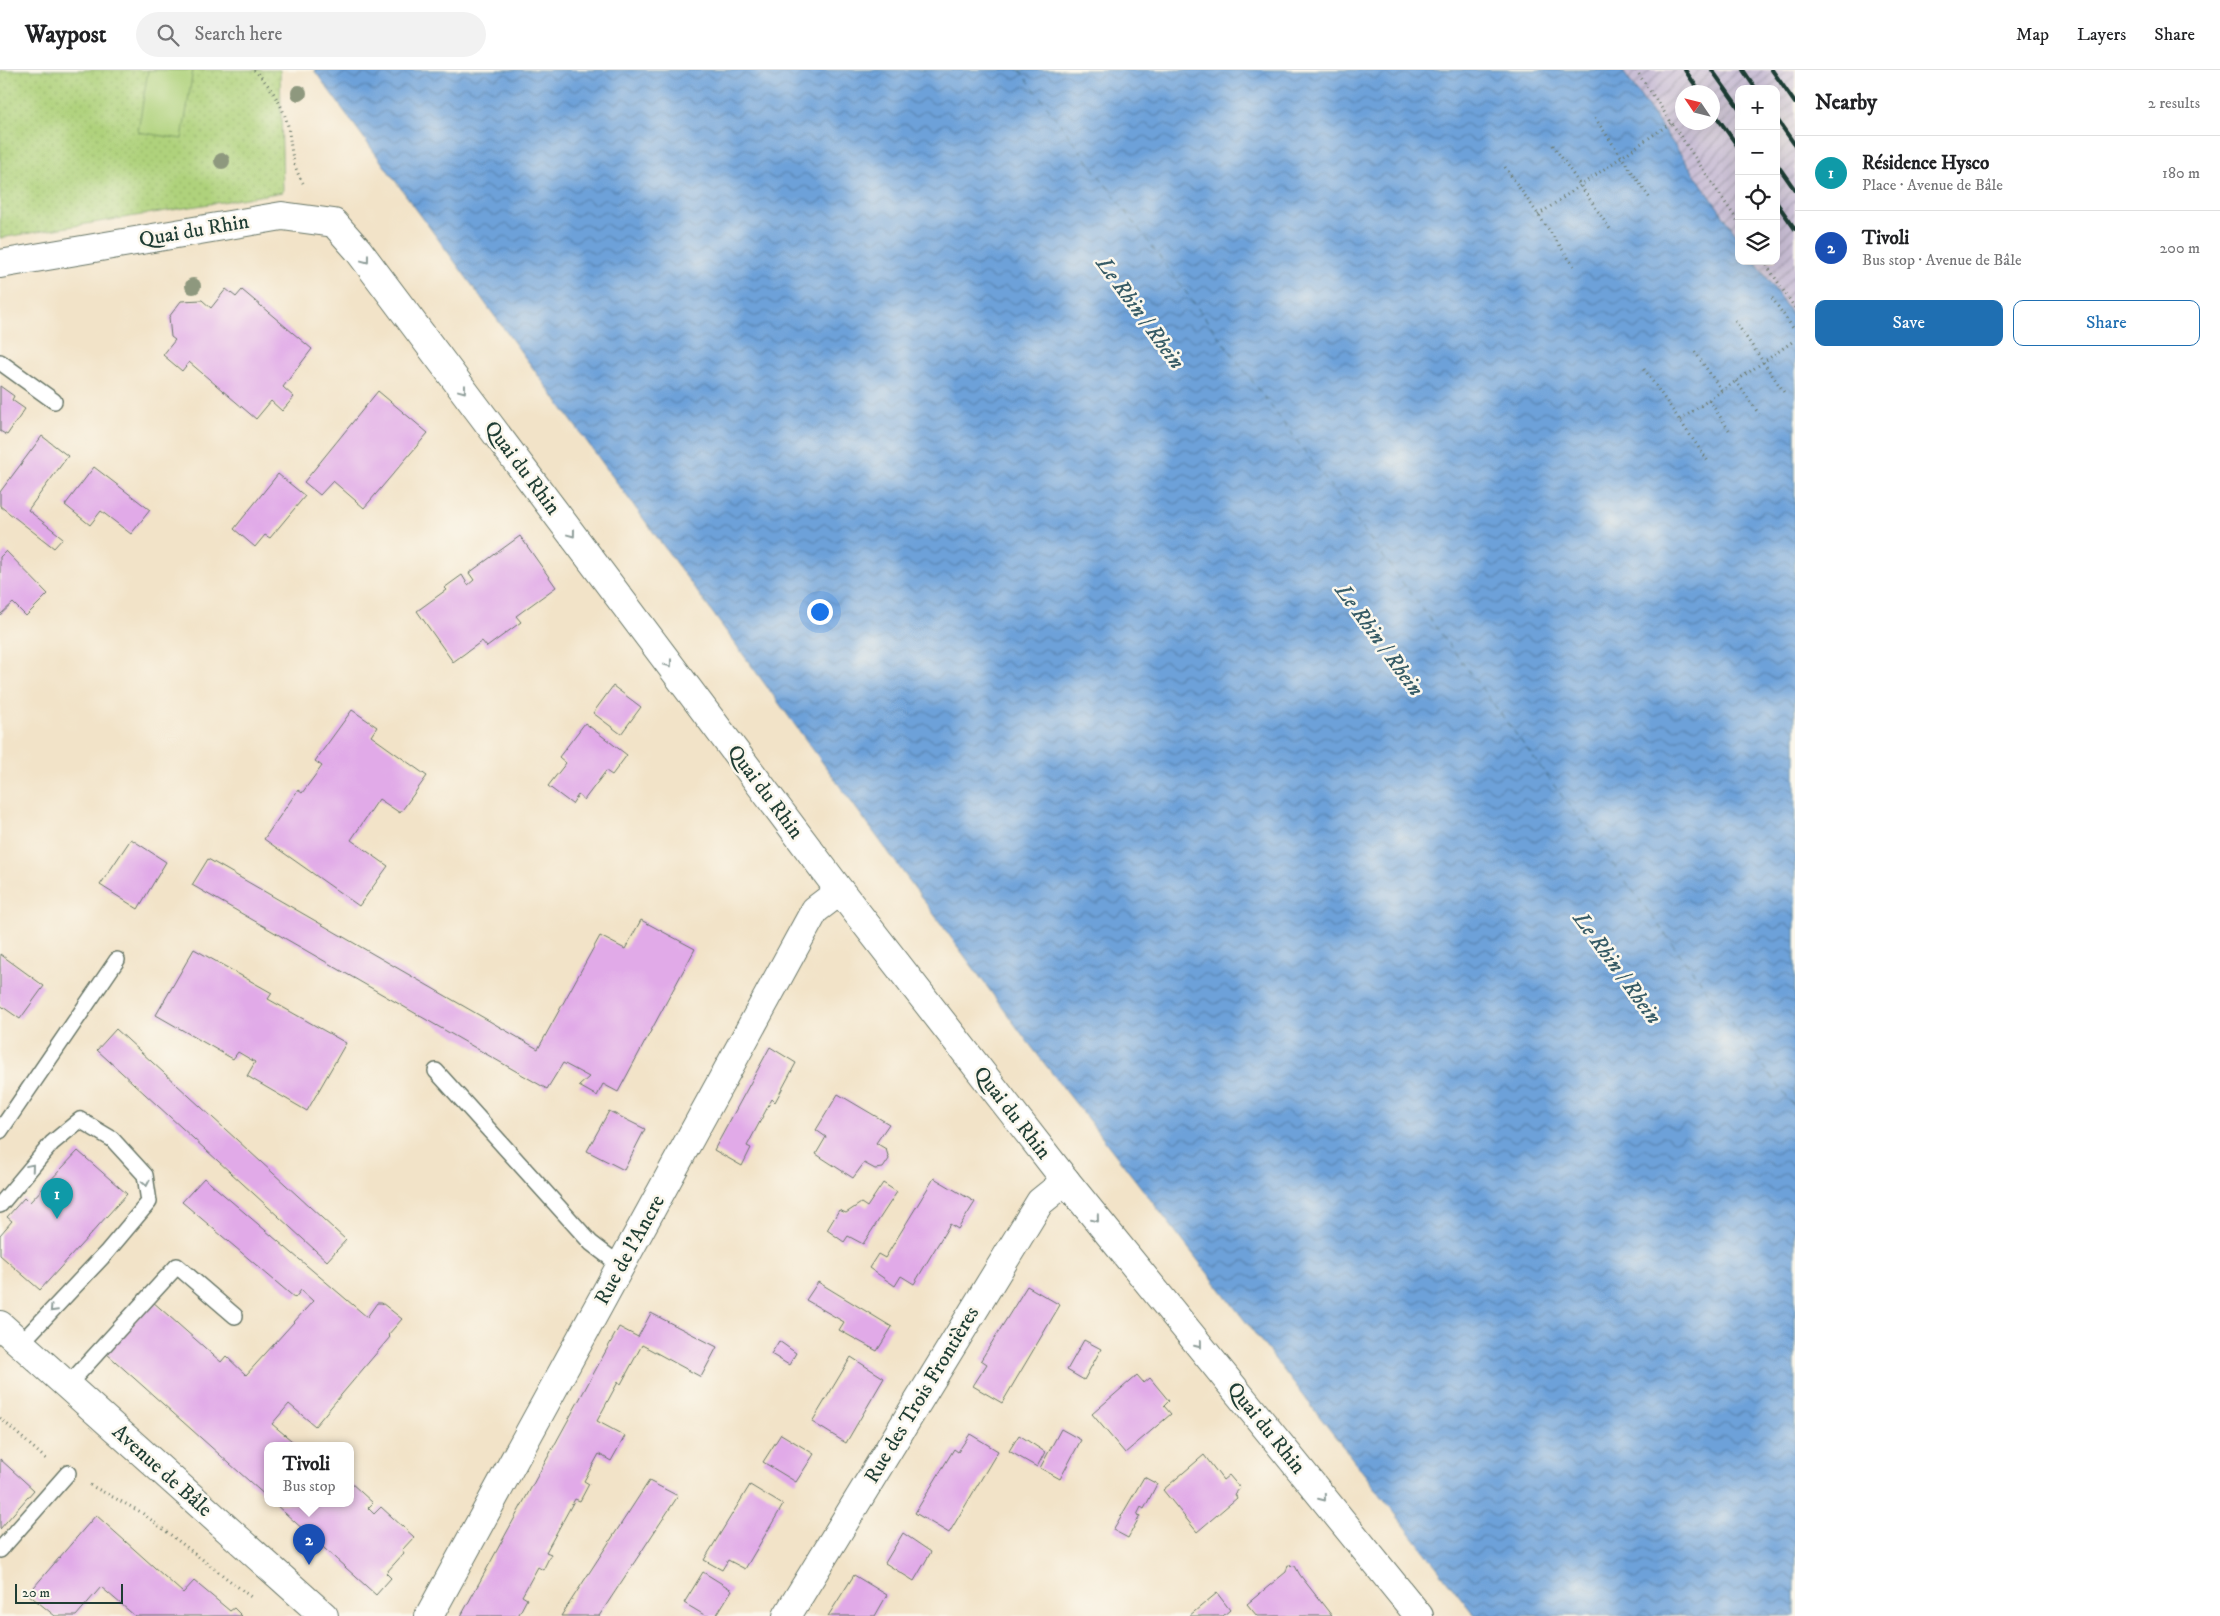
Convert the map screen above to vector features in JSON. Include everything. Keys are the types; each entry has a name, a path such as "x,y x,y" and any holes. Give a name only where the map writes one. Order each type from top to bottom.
{"street":[{"name":"Quai du Rhin","path":"0,264 282,216 334,223 364,258 840,891 1066,1181 1419,1616"},
{"name":"Rue de l'Ancre","path":"430,1616 816,910 840,891"},
{"name":"Rue des Trois Frontières","path":"787,1616 1040,1202 1066,1181"},
{"name":"Avenue de Bâle","path":"0,1325 324,1616"}],"lane":[{"path":"0,362 54,401"},
{"path":"0,1131 117,960"},
{"path":"436,1071 591,1243 621,1266"},
{"path":"0,1205 52,1143 80,1120 112,1138 145,1175 149,1202 106,1253 21,1344"},
{"path":"67,1386 176,1266 235,1316"},
{"path":"0,1550 68,1473"}],"path":[{"path":"254,70 266,82 278,102 287,124 293,163 298,175 310,190"},
{"path":"1636,70 1737,220"},
{"path":"1595,118 1651,200"},
{"path":"1538,215 1672,122"},
{"path":"1553,146 1610,229"},
{"path":"1505,167 1574,266"},
{"path":"1767,265 1795,308"},
{"path":"1772,298 1795,331"},
{"path":"1735,321 1786,395"},
{"path":"1680,420 1795,340"},
{"path":"1695,352 1722,391"},
{"path":"1644,369 1708,461"},
{"path":"1736,381 1759,414"},
{"path":"1709,400 1732,433"},
{"path":"0,1418 54,1465 140,1512 253,1599"}],"shaded area":[{"path":"1620,70 1795,70 1795,322 1756,265 1780,265 1780,85 1735,85 1735,235"}],"green space":[{"path":"0,70 280,70 283,192 0,238"},
{"path":"148,70 193,70 182,139 138,132"}],"water":[{"name":"Le Rhin / Rhein","path":"314,70 1622,70 1735,232 1735,265 1758,265 1795,319 1795,1616 1475,1616 1027,1041"}],"building":[{"path":"226,289 236,297 242,290 312,349 283,387 294,397 282,411 271,401 256,419 189,362 182,371 163,355 175,340 171,337 169,317 181,301 202,300 211,308"},
{"path":"0,386 14,396 12,400 25,409 7,435 0,431"},
{"path":"378,391 428,433 364,508 333,481 320,495 304,482"},
{"path":"42,436 68,456 28,510 63,538 54,548 0,506 0,492"},
{"path":"94,467 150,510 131,534 101,511 90,525 65,505"},
{"path":"278,474 305,496 270,538 265,535 255,547 234,529"},
{"path":"520,536 556,587 516,616 521,622 487,647 482,641 453,662 417,611 446,590 444,588 462,575 468,585 474,580 469,573"},
{"path":"6,551 48,594 26,616 13,603 0,615 0,557"},
{"path":"613,686 641,707 621,734 593,713"},
{"path":"352,710 377,727 371,736 427,776 400,813 379,799 351,840 388,866 359,906 264,839 298,790 302,793 322,766 315,761"},
{"path":"585,723 627,755 612,775 606,771 584,800 578,795 572,804 548,786 566,763 559,757"},
{"path":"131,839 166,862 138,909 100,885"},
{"path":"208,859 538,1049 600,936 625,949 641,920 695,949 618,1092 603,1084 597,1096 579,1086 589,1077 563,1063 547,1089 192,885"},
{"path":"194,949 272,993 268,999 346,1043 307,1111 247,1076 255,1062 238,1052 233,1059 156,1015"},
{"path":"0,954 44,986 20,1019 0,1005"},
{"path":"116,1029 346,1240 327,1261 97,1050"},
{"path":"770,1047 796,1063 775,1102 772,1099 747,1146 751,1148 742,1166 714,1150"},
{"path":"838,1094 889,1124 876,1143 886,1149 889,1159 883,1168 875,1169 864,1163 853,1178 816,1154 826,1137 816,1130"},
{"path":"609,1111 645,1129 624,1170 587,1151"},
{"path":"78,1151 127,1194 40,1290 0,1255 0,1235 12,1221 7,1217 24,1198 29,1203"},
{"path":"204,1178 367,1317 377,1303 382,1303 402,1319 388,1335 390,1337 315,1426 289,1404 272,1424 293,1442 264,1442 264,1494 106,1353 152,1301 221,1362 226,1356 246,1375 313,1301 301,1290 295,1298 182,1202"},
{"path":"934,1178 975,1202 958,1229 950,1224 914,1284 901,1276 895,1286 869,1268 878,1254 885,1258"},
{"path":"883,1183 897,1192 863,1244 848,1236 844,1242 827,1230 839,1210 846,1213 861,1203 867,1207"},
{"path":"818,1282 892,1327 877,1351 839,1330 844,1322 806,1300"},
{"path":"1027,1286 1060,1305 1002,1403 973,1386 987,1364 981,1360"},
{"path":"651,1313 717,1347 701,1377 642,1345 621,1384 618,1382 597,1421 625,1436 611,1461 599,1454 584,1481 589,1484 580,1501 575,1499 546,1552 551,1554 543,1570 538,1567 522,1596 527,1599 518,1616 461,1616 619,1327 638,1337"},
{"path":"1084,1340 1101,1349 1084,1380 1067,1370"},
{"path":"779,1341 796,1353 789,1365 771,1354"},
{"path":"851,1357 884,1378 846,1443 812,1422"},
{"path":"1137,1375 1144,1383 1150,1378 1169,1401 1164,1406 1171,1414 1125,1453 1092,1414"},
{"path":"1061,1429 1081,1440 1060,1479 1040,1468"},
{"path":"781,1434 814,1454 796,1482 763,1462"},
{"path":"970,1434 998,1451 949,1533 915,1513 954,1449 958,1452"},
{"path":"1019,1435 1045,1452 1037,1467 1009,1451"},
{"path":"1204,1455 1223,1480 1229,1475 1240,1488 1235,1494 1237,1498 1197,1532 1163,1490"},
{"path":"0,1459 34,1490 0,1529"},
{"path":"1144,1477 1157,1484 1144,1509 1141,1507 1137,1515 1140,1516 1128,1538 1113,1530"},
{"path":"649,1481 678,1496 599,1616 561,1616"},
{"path":"750,1485 783,1505 745,1569 728,1560 722,1570 704,1560"},
{"path":"354,1486 373,1503 368,1508 374,1514 381,1507 414,1537 402,1550 404,1553 386,1573 391,1578 376,1595 278,1507 354,1507"},
{"path":"96,1515 183,1593 194,1581 230,1611 234,1608 242,1616 135,1616 101,1587 76,1616 55,1616 28,1594"},
{"path":"903,1533 931,1552 914,1581 885,1563"},
{"path":"1288,1565 1295,1566 1332,1616 1257,1616 1247,1604 1286,1572"},
{"path":"703,1572 732,1590 716,1616 706,1616 684,1603"},
{"path":"854,1575 887,1595 875,1616 828,1616"},
{"path":"1217,1593 1230,1610 1223,1616 1189,1616"}],"ferry route":[{"path":"1020,70 1795,1108"}],"railway":[{"path":"1685,70 1695,85"},
{"path":"1712,70 1735,102"},
{"path":"1743,70 1753,85"},
{"path":"1772,70 1795,103"},
{"path":"1720,121 1735,142"},
{"path":"1780,124 1795,145"},
{"path":"1780,169 1795,190"},
{"path":"1780,208 1795,229"}],"place":[{"name":"Résidence Hysco","path":"57,1219"},
{"name":"Tivoli","path":"309,1565"}]}
